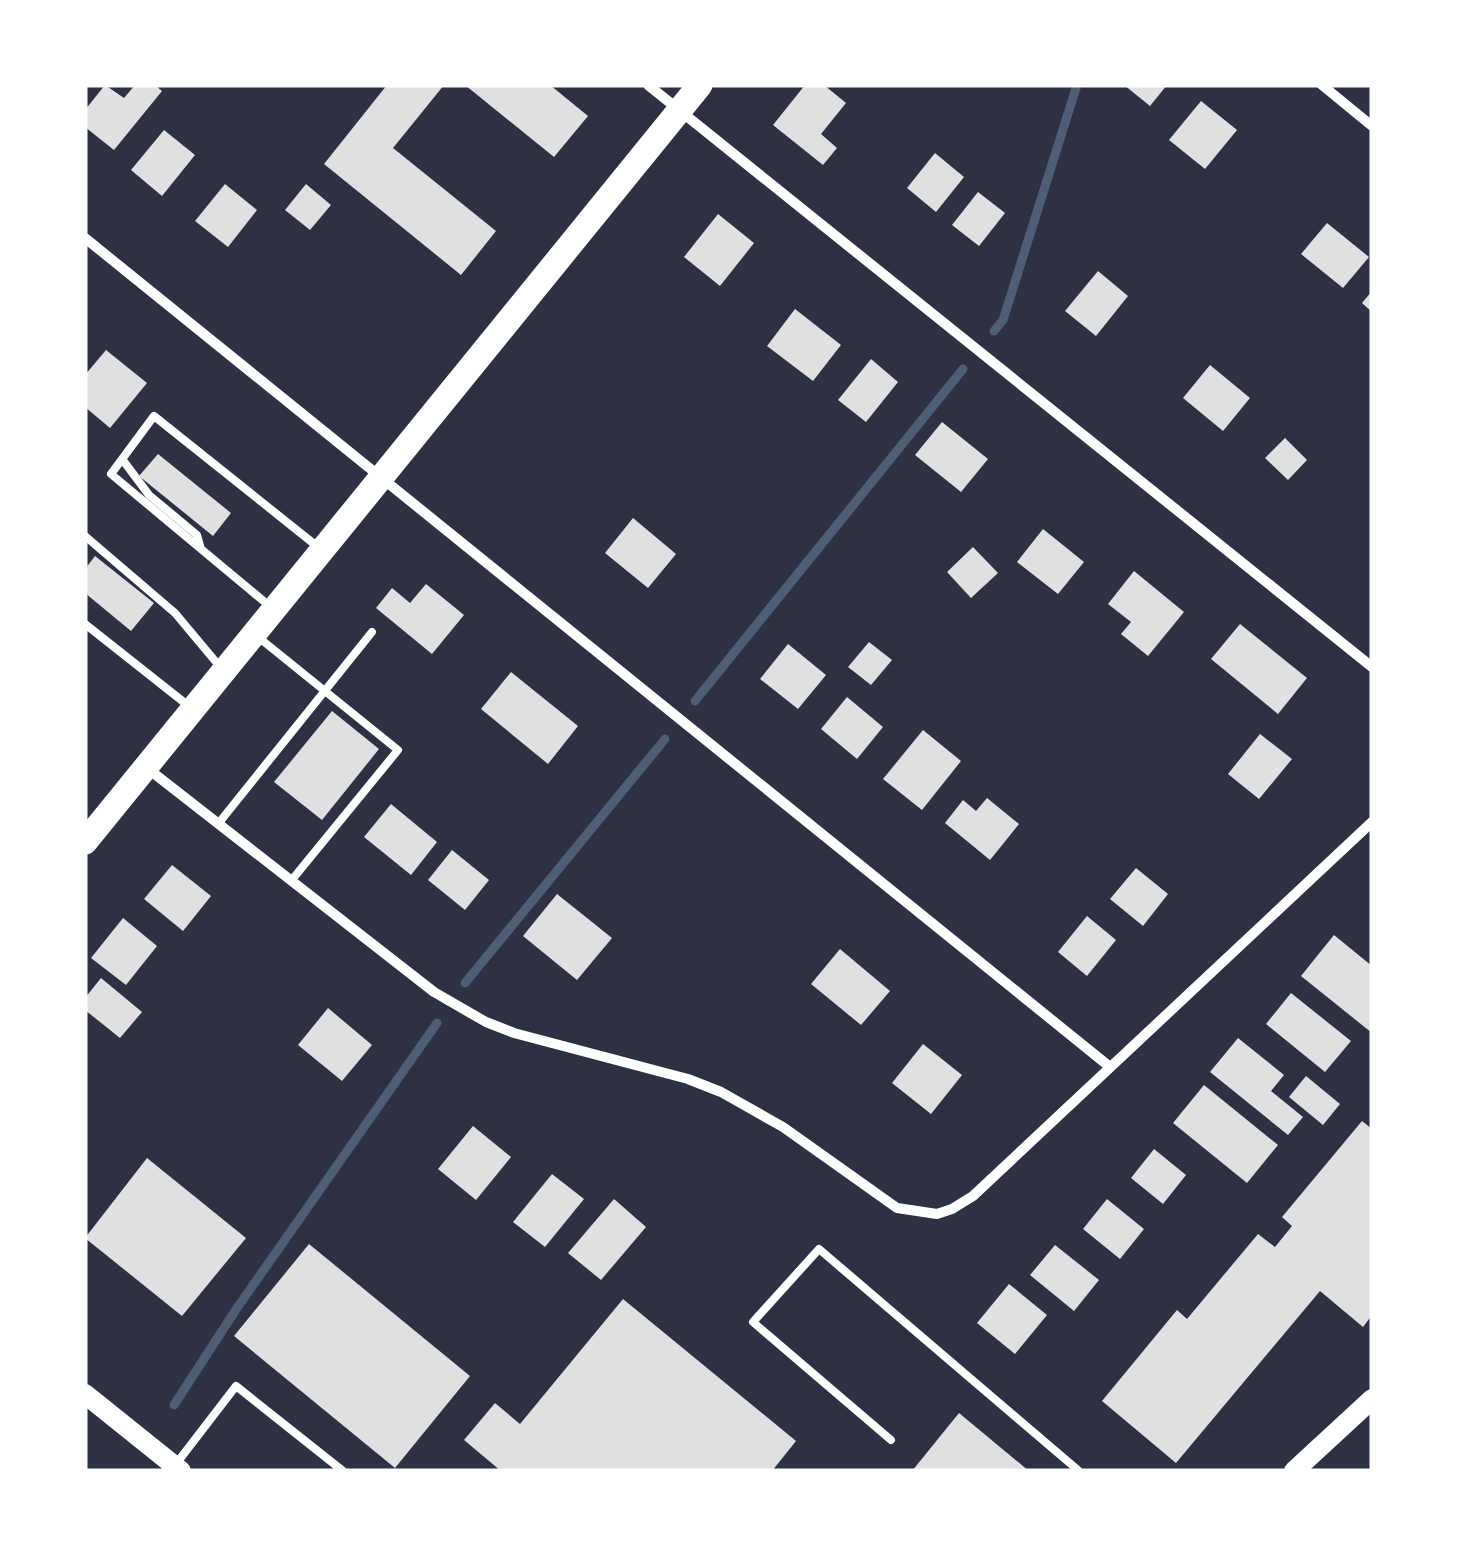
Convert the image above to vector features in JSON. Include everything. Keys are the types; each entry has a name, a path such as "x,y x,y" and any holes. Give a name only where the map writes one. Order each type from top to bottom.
{"main road":[{"path":"89,828 147,768 700,85"},
{"path":"85,1394 178,1468"},
{"path":"1294,1471 1372,1398"}],"street":[{"path":"648,85 1372,668"},
{"path":"1322,85 1372,126"},
{"path":"85,238 1110,1067"},
{"path":"147,768 434,992 514,1033 688,1079 721,1092 784,1127 896,1208 920,1214 952,1210 973,1196 1372,822"}],"lane":[{"path":"274,610 111,474 154,416 321,550"},
{"path":"122,459 149,495 197,535 200,549"},
{"path":"85,536 175,613 224,671"},
{"path":"85,624 194,710"},
{"path":"218,824 372,632"},
{"path":"254,634 398,750 291,881"},
{"path":"891,1440 753,1322 819,1249 1079,1471"},
{"path":"178,1468 236,1386 343,1471"}],"building":[{"path":"105,85 124,98 135,85 155,85 162,91 114,150 85,127 85,110"},
{"path":"387,85 444,85 393,148 496,231 461,275 324,164"},
{"path":"465,85 550,85 588,116 554,157"},
{"path":"805,85 824,85 846,103 821,134 837,148 823,165 773,125"},
{"path":"1124,85 1167,85 1150,106"},
{"path":"1201,101 1237,130 1205,169 1169,140"},
{"path":"164,130 195,155 162,196 131,170"},
{"path":"935,153 964,177 936,212 907,188"},
{"path":"225,184 257,210 228,247 195,221"},
{"path":"306,184 331,205 310,230 285,210"},
{"path":"978,192 1005,213 979,246 952,225"},
{"path":"718,214 754,243 720,286 684,257"},
{"path":"1327,223 1369,257 1343,288 1301,254"},
{"path":"1098,271 1128,296 1096,336 1065,311"},
{"path":"1372,291 1372,312 1362,303"},
{"path":"795,309 841,345 813,381 767,346"},
{"path":"106,350 147,383 110,428 85,407 85,375"},
{"path":"871,359 898,382 866,422 838,400"},
{"path":"1210,365 1250,398 1223,431 1183,398"},
{"path":"942,422 988,459 961,492 915,455"},
{"path":"1285,438 1307,460 1288,480 1265,458"},
{"path":"158,454 231,513 213,536 139,476"},
{"path":"633,518 676,554 648,588 605,553"},
{"path":"1043,529 1084,562 1058,594 1017,562"},
{"path":"973,547 998,573 971,598 947,572"},
{"path":"95,556 154,603 131,631 85,593 85,569"},
{"path":"1134,571 1184,612 1148,656 1121,634 1131,622 1108,604"},
{"path":"426,584 464,615 432,654 376,608 392,588 410,603"},
{"path":"1240,624 1307,678 1278,714 1211,659"},
{"path":"869,642 892,660 871,685 848,667"},
{"path":"788,644 826,675 798,709 760,679"},
{"path":"511,672 578,726 548,764 481,709"},
{"path":"847,697 883,727 857,759 821,729"},
{"path":"332,711 379,749 322,820 274,782"},
{"path":"923,730 961,761 922,810 883,779"},
{"path":"1260,734 1292,759 1259,799 1228,774"},
{"path":"987,798 1019,824 990,860 945,823 963,800 976,811"},
{"path":"391,804 437,842 411,875 364,837"},
{"path":"452,850 489,880 465,910 428,880"},
{"path":"172,865 211,896 183,931 144,899"},
{"path":"1136,868 1168,894 1143,926 1110,899"},
{"path":"557,894 612,938 577,980 523,936"},
{"path":"1087,916 1116,940 1087,976 1058,952"},
{"path":"123,918 157,946 126,985 91,958"},
{"path":"1334,935 1372,966 1372,1033 1301,976"},
{"path":"840,949 890,991 861,1025 811,984"},
{"path":"101,978 142,1012 120,1038 85,1010 85,998"},
{"path":"1291,993 1351,1041 1325,1072 1266,1024"},
{"path":"328,1008 372,1045 342,1081 298,1045"},
{"path":"1238,1038 1284,1075 1271,1091 1303,1117 1288,1135 1210,1072"},
{"path":"923,1044 962,1075 931,1114 892,1083"},
{"path":"1306,1076 1340,1104 1323,1125 1289,1097"},
{"path":"1204,1085 1278,1145 1247,1183 1173,1123"},
{"path":"1362,1121 1372,1129 1372,1315 1363,1327 1320,1291 1176,1463 1102,1401 1177,1310 1187,1319 1258,1234 1275,1247 1292,1226 1282,1217"},
{"path":"473,1126 511,1157 476,1200 438,1169"},
{"path":"1154,1149 1186,1175 1163,1204 1131,1178"},
{"path":"147,1158 246,1238 182,1316 85,1238"},
{"path":"552,1174 584,1199 545,1247 513,1222"},
{"path":"614,1199 646,1227 601,1280 568,1253"},
{"path":"1107,1199 1144,1229 1120,1259 1083,1229"},
{"path":"309,1244 470,1376 395,1468 234,1336"},
{"path":"1055,1245 1099,1280 1074,1311 1030,1275"},
{"path":"1009,1284 1047,1315 1015,1354 977,1323"},
{"path":"623,1299 796,1441 772,1471 501,1471 464,1440 495,1403 520,1424"},
{"path":"959,1413 1029,1471 912,1471"}],"waterway":[{"path":"994,331 1003,320 1077,85"},
{"path":"695,701 963,369"},
{"path":"465,983 665,739"},
{"path":"174,1405 237,1308 437,1023"}]}
